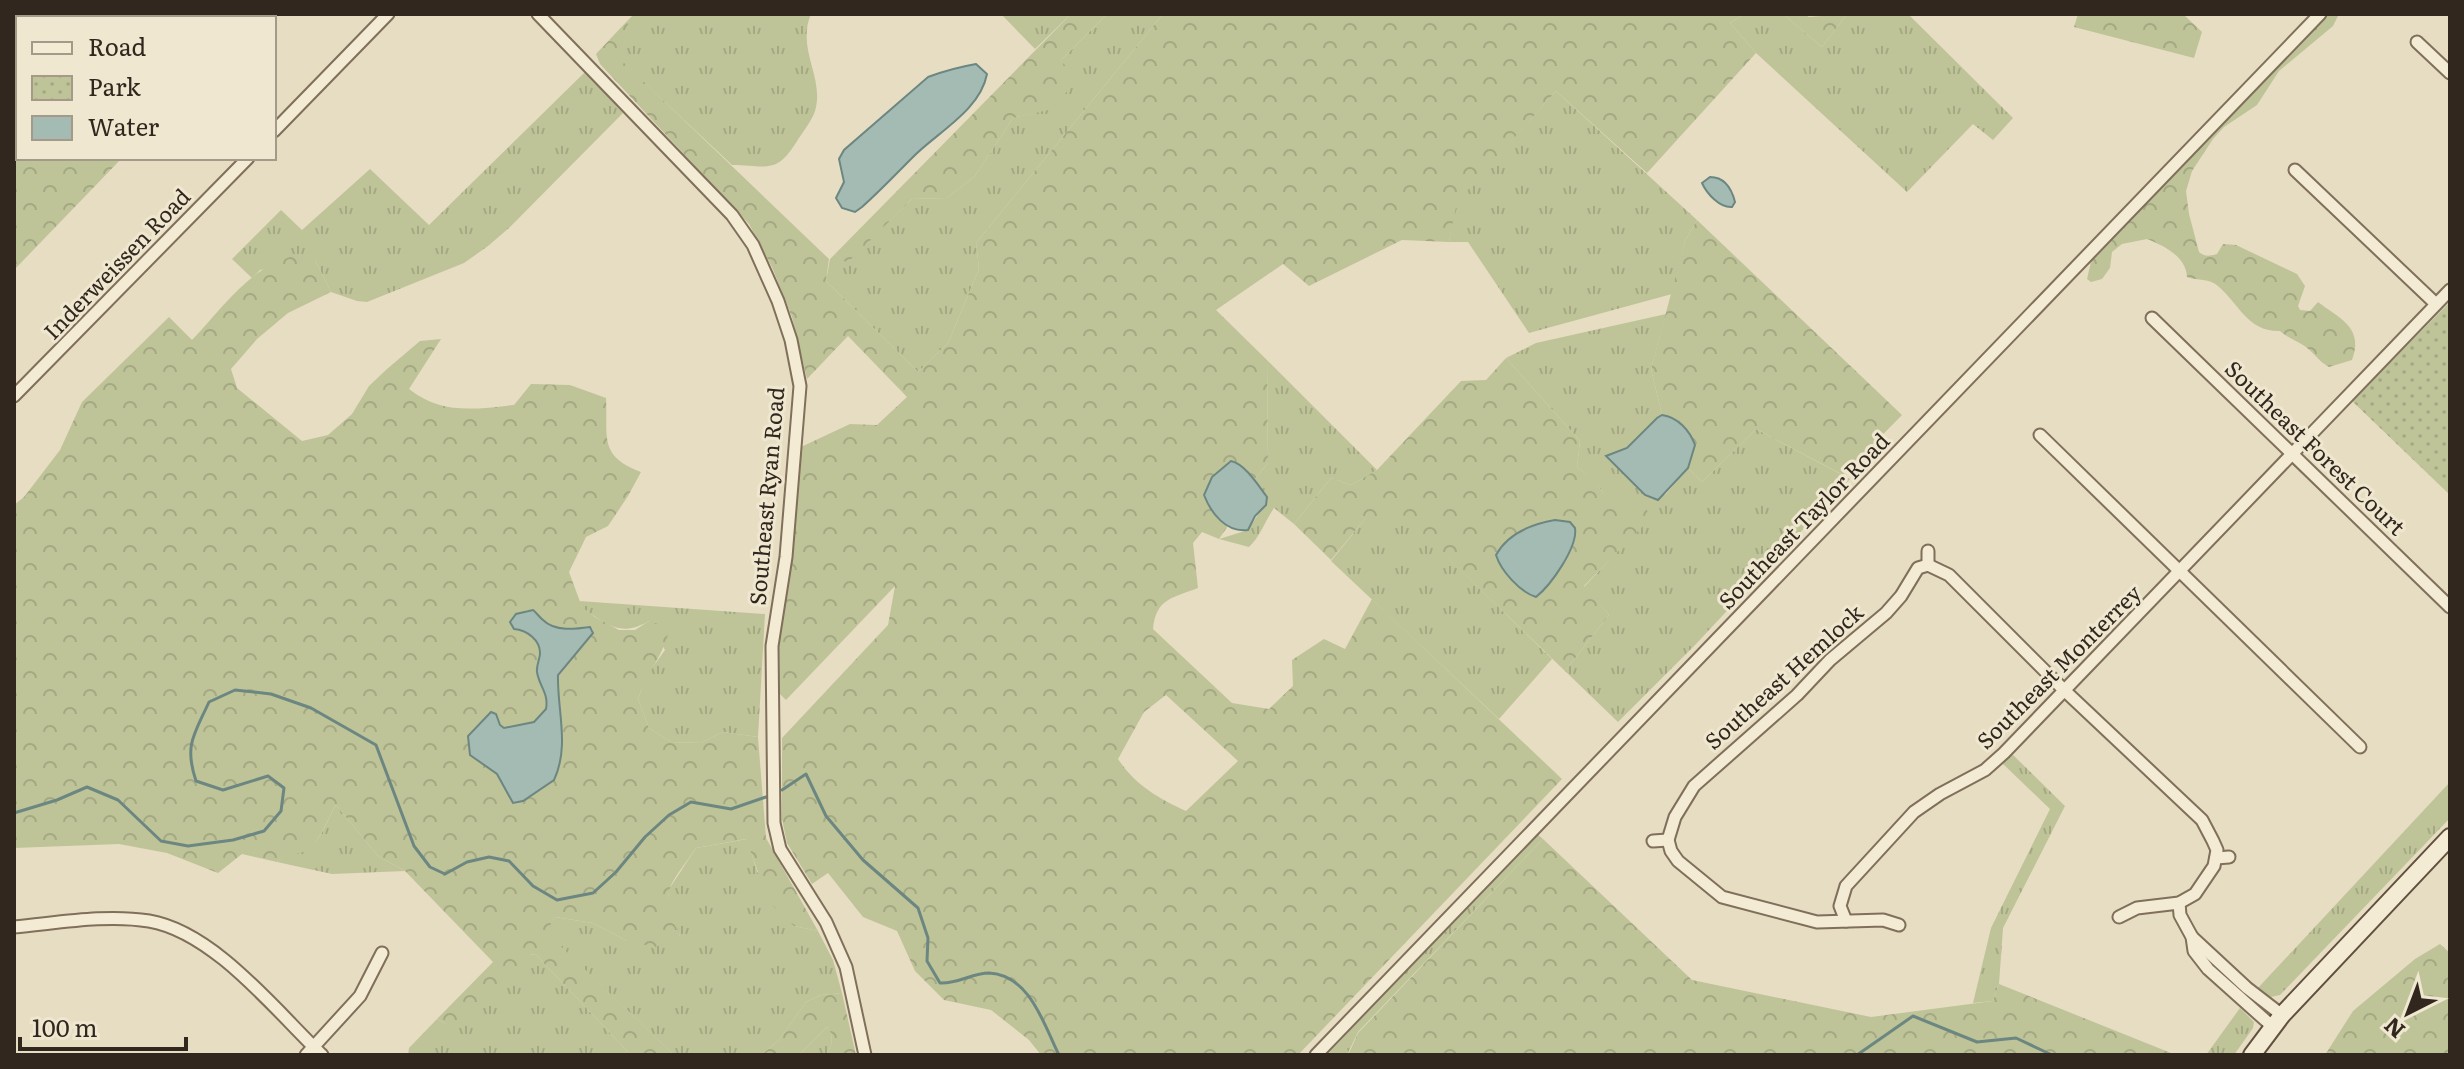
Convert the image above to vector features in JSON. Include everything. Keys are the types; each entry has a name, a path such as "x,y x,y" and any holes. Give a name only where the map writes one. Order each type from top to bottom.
{"main road":[{"path":"2252,1055 2278,1021 2450,837"}],"street":[{"path":"276,129 388,14"},
{"name":"Southeast Ryan Road","path":"538,14 732,215 753,245 783,314 800,386 786,557 772,646 774,823 780,849 826,922 846,967 865,1055"},
{"name":"Southeast Taylor Road","path":"1316,1055 2320,14"},
{"path":"2417,42 2450,73"},
{"name":"Inderweissen Road","path":"14,396 246,160"},
{"path":"2295,170 2436,304"},
{"name":"Southeast Monterrey","path":"1846,921 1840,906 1846,886 1914,812 1985,770 2181,572 2450,290"},
{"name":"Southeast Forest Court","path":"2152,318 2450,607"},
{"path":"2040,435 2360,747"},
{"path":"1928,551 1928,565 1949,575 2064,690 2202,820 2223,858 2195,894 2179,903 2137,908 2119,917"},
{"name":"Southeast Hemlock","path":"1668,840 1675,817 1694,786 1778,712 1830,660 1886,613 1918,568 1928,565"},
{"path":"1653,841 1668,840 1678,861 1722,897 1817,922 1883,920 1899,925"},
{"path":"2179,903 2180,915 2192,937 2278,1021"},
{"path":"14,927 104,919 149,921 181,930 213,948 314,1052 360,996 382,953"}],"green space":[{"path":"14,14 167,14 16,16 16,160 120,160 14,270"},
{"path":"634,14 811,14 807,39 816,87 815,111 785,158 765,166 732,165 620,60 629,19"},
{"path":"1001,14 1071,14 1035,49"},
{"path":"1071,14 1107,14 1061,60 1076,80 1053,109 1013,118 975,176 947,198 912,199 847,263 835,254"},
{"path":"1107,14 1163,14 976,243 979,269 948,343 918,372 826,281 830,259 835,254 847,262 912,199 947,198 975,176 1013,118 1053,108 1061,60"},
{"path":"1163,14 1750,14 1730,23 1756,53 1647,173 1556,91 1457,202 1449,242 1402,240 1309,286 1283,264 1216,310 1267,360 1268,463 1253,481 1244,469 1212,477 1204,495 1217,517 1228,526 1219,539 1202,532 1193,543 1198,588 1162,605 1153,629 1232,703 1269,709 1293,686 1292,660 1324,639 1345,649 1372,599 1562,779 1298,1055 1041,1055 1029,1040 991,1010 944,1000 915,971 897,931 863,917 828,873 812,884 787,843 782,819 782,738 888,625 895,586 786,700 779,693 779,634 801,447 850,424 877,425 907,397 848,336 807,379 792,317 772,267 749,224 600,64 596,54 629,19 621,60 829,259 826,281 918,372 948,343 979,269 976,243","holes":["1166,695 1238,761 1186,811 1148,790 1118,759 1144,712"]},
{"path":"1783,14 1822,47 1847,14 1908,14 2013,118 1993,140 1973,124 1907,192 1756,53 1730,23 1743,15"},
{"path":"1783,14 1804,14 1809,17 1847,14 1822,47"},
{"path":"2078,14 2183,14 2202,32 2194,58 2074,27"},
{"path":"2329,14 2339,14 2333,26 2279,71 2257,105 2224,127 2213,139 2192,171 2186,191 2199,252 2212,255 2217,254 2223,244 2236,245 2297,274 2305,286 2298,306 2300,310 2310,311 2318,302 2342,319 2355,339 2352,360 2329,367 2307,347 2280,331 2260,327 2245,316 2218,286 2187,277 2178,258 2147,239 2122,244 2112,252 2110,268 2102,279 2091,282 2087,279 2092,257 2110,237"},
{"path":"585,72 623,113 509,228 464,263 367,302 331,292 315,260 260,270 252,278 232,259 281,210 302,230 370,169 429,225"},
{"path":"1556,91 1697,220 1685,241 1672,294 1529,333 1468,242 1449,242 1456,202"},
{"path":"1697,220 1902,415 1843,475 1756,429 1702,482 1688,468 1695,445 1668,416 1662,415 1651,369 1685,241"},
{"path":"295,256 315,260 331,292 288,313 257,339 231,369 237,388 302,441 328,435 352,414 369,386 420,341 441,339 409,389 446,407 514,405 531,384 570,385 606,398 608,444 618,459 641,472 608,526 586,537 569,572 582,607 619,630 635,630 649,621 670,628 638,699 649,728 671,742 701,743 723,732 758,737 766,838 818,931 794,926 769,902 746,839 696,848 673,881 668,898 680,936 655,947 627,941 593,923 555,917 546,932 674,1055 631,1055 535,954 521,960 508,984 457,1023 446,1024 437,1019 493,962 405,871 378,856 336,805 320,836 307,850 285,856 277,862 242,854 218,873 167,853 119,844 14,848 14,505 24,497 60,450 82,402 169,317 192,340 251,278 279,261","holes":["529,610 555,627 590,627 593,630 590,638 558,675 562,741 554,780 523,801 513,803 497,774 470,755 468,736 491,712 496,714 504,728 534,722 546,709 538,644 529,634 515,629 510,622 516,614"]},
{"path":"2450,302 2450,495 2352,401"},
{"path":"1666,314 1651,369 1662,415 1613,461 1652,499 1666,494 1688,468 1702,482 1756,429 1850,479 1696,644 1618,722 1565,671 1609,615 1584,587 1613,556 1608,506 1598,487 1577,467 1580,441 1506,358 1536,343"},
{"path":"1506,358 1580,441 1577,467 1593,479 1610,503 1647,509 1649,520 1584,586 1609,615 1565,671 1400,512 1380,531 1365,519 1331,560 1294,524 1331,478 1351,485 1377,470 1461,381 1486,380","holes":["1555,520 1576,533 1550,584 1498,551 1516,534 1547,521"]},
{"path":"1267,360 1377,470 1351,485 1331,478 1294,524 1274,508 1249,547 1219,539 1248,530 1267,497 1253,481 1268,463"},
{"path":"1400,511 1552,659 1499,719 1331,561 1365,519"},
{"path":"579,601 765,614 758,737 723,732 701,743 671,742 649,728 638,699 647,675 665,650 649,621 630,628 614,627 582,608"},
{"path":"2010,752 2065,806 2003,928 1999,984 1993,1001 1973,1003 1991,928 2050,809 2002,763"},
{"path":"2450,782 2450,818 2280,995 2271,997 2257,989"},
{"path":"336,805 378,856 405,871 332,874 277,862 286,854 306,850 312,845"},
{"path":"1536,833 1543,839 1358,1032 1347,1055 1327,1055"},
{"path":"747,839 757,871 794,926 818,931 833,960 842,993 821,995 806,1002 779,1040 761,1055 674,1055 545,932 555,917 593,923 627,941 680,936 667,908 669,889 696,848"},
{"path":"1543,839 1692,980 1871,1017 1993,1001 1999,984 2176,1055 1348,1055 1358,1033"},
{"path":"2440,944 2450,953 2450,1055 2325,1055 2353,1011 2415,959"},
{"path":"535,954 631,1055 408,1055 409,1048 437,1019 446,1024 523,956"},
{"path":"842,993 856,1055 826,1055 832,1034 827,1027 799,1055 761,1055 779,1040 806,1002 821,995"},
{"path":"2240,1008 2254,1022 2234,1055 2206,1055"},
{"path":"827,1027 832,1033 831,1046 826,1055 799,1055"}],"water":[{"path":"976,64 987,74 983,87 967,110 862,207 855,212 842,208 836,198 844,182 839,159 844,150 928,77"},
{"path":"1710,177 1720,179 1727,185 1735,202 1732,207 1714,200 1707,192 1702,183"},
{"path":"1662,415 1683,426 1695,445 1688,468 1658,500 1645,495 1606,456 1627,448"},
{"path":"1231,461 1246,471 1267,497 1266,505 1255,516 1248,530 1226,525 1204,495 1212,477"},
{"path":"1555,520 1570,522 1575,528 1575,536 1562,565 1536,597 1512,580 1496,555 1507,541 1521,531"},
{"path":"533,610 553,626 566,629 590,627 593,633 558,675 562,741 554,780 523,801 513,803 497,774 470,755 468,736 491,712 496,714 504,728 534,722 546,709 546,698 537,672 538,644 528,634 514,629 510,622 516,614"}],"waterway":[{"path":"14,813 87,787 118,800 161,841 188,846 233,840 264,831 281,811 284,788 268,776 223,790 196,781 192,769 192,740 209,702 235,690 271,694 311,708 376,745 414,846 430,867 445,874 467,862 489,857 509,861 533,886 557,900 593,893 616,872 645,837 669,815 691,802 731,809 766,797"},
{"path":"782,790 806,774 826,816 863,860 918,908 928,938 927,961 940,983 989,973 1015,982 1034,1004 1059,1055"},
{"path":"1857,1055 1913,1016 1977,1042 2016,1038 2052,1055"}]}
